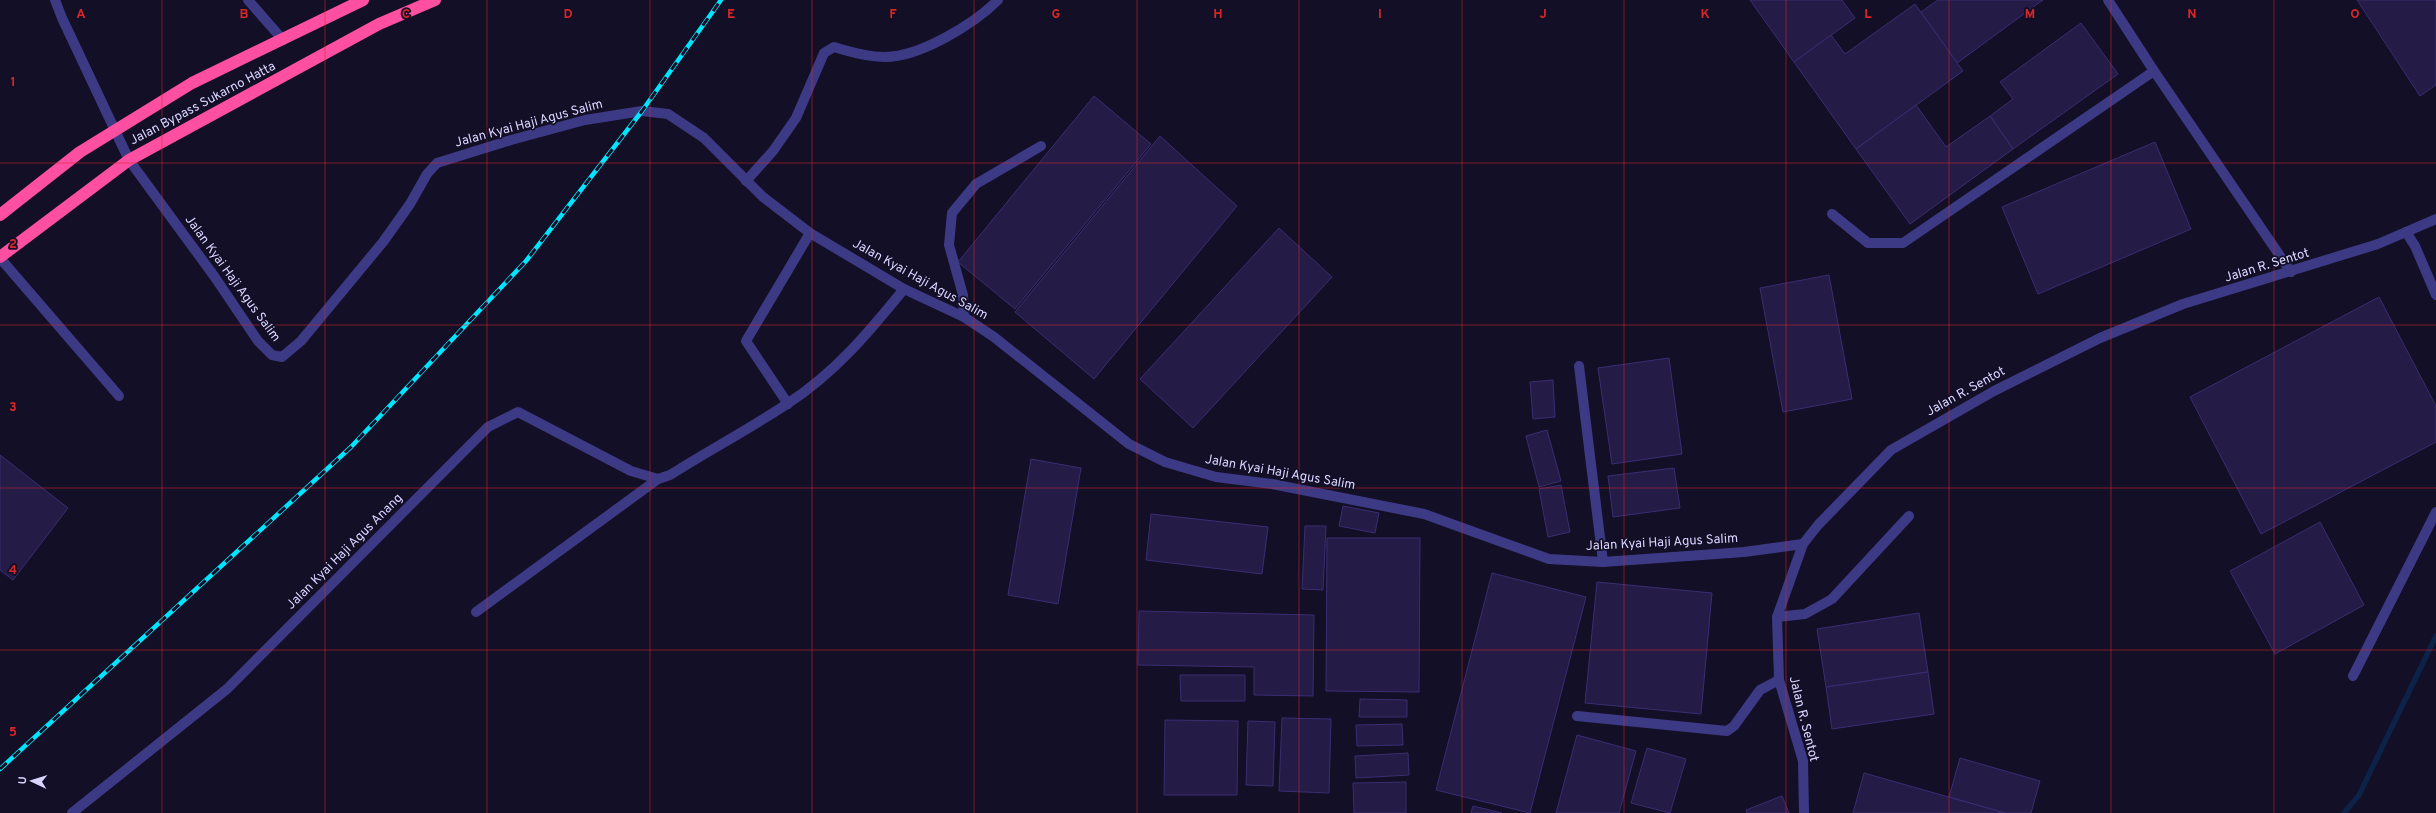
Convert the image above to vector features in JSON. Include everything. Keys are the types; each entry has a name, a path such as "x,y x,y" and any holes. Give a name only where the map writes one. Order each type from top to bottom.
{"highway":[{"name":"Jalan Bypass Sukarno Hatta","path":"0,216 80,152 192,83 363,0"},
{"name":"Jalan Bypass Sukarno Hatta","path":"0,257 129,160 379,24 435,0"}],"street":[{"name":"Jalan Kyai Haji Agus Salim","path":"55,0 114,131 129,160 219,282 258,341 272,355 282,357 300,341 383,242 410,204 427,174 437,163 510,140 585,120 642,111 668,114 704,138 763,197 810,233 904,289 964,317 1000,342 1129,444 1165,462 1216,477 1272,484 1424,514 1549,559 1602,562 1744,552 1803,544"},
{"path":"248,0 283,40"},
{"path":"746,181 773,151 796,118 824,53 830,48 834,47 886,57 905,54 942,39 986,12 998,0"},
{"path":"2108,0 2154,71 2292,272"},
{"path":"1832,214 1868,243 1903,243 2154,71"},
{"path":"964,317 963,295 949,245 952,214 976,184 1041,146"},
{"name":"Jalan R. Sentot","path":"1804,813 1803,761 1779,680 1777,617 1803,544 1818,525 1891,450 1994,391 2100,338 2183,304 2292,272 2378,244 2436,219"},
{"path":"2406,232 2415,246 2436,295"},
{"path":"788,404 746,341 810,233"},
{"path":"0,257 119,396"},
{"path":"476,612 658,480 670,475 788,404 860,343 904,289"},
{"path":"1579,366 1602,562"},
{"name":"Jalan Kyai Haji Agus Anang","path":"72,813 227,689 488,427 518,412 630,470 658,480"},
{"path":"2353,676 2436,512"},
{"path":"1777,617 1805,614 1832,599 1908,516"},
{"path":"1577,716 1727,731 1734,726 1760,690 1779,680"}],"building":[{"path":"1750,0 1842,0 1855,18 1794,62"},
{"path":"1938,0 2043,0 1957,63 1921,12"},
{"path":"2357,0 2436,0 2436,85 2420,96"},
{"path":"1915,4 1963,71 1856,149 1794,62 1831,35 1845,54"},
{"path":"2081,23 2118,74 2013,149 1990,116 2013,99 2000,82"},
{"path":"1094,96 1151,144 1015,309 958,262"},
{"path":"1916,105 1946,147 1990,116 2013,149 1910,224 1856,149"},
{"path":"1160,136 1237,206 1094,379 1015,312"},
{"path":"2155,142 2191,229 2038,294 2002,207"},
{"path":"1279,228 1332,277 1193,428 1140,379"},
{"path":"1829,275 1852,399 1783,412 1760,288"},
{"path":"2379,297 2436,406 2436,442 2261,534 2190,397"},
{"path":"1669,358 1682,454 1612,464 1598,368"},
{"path":"1553,380 1555,417 1533,419 1530,382"},
{"path":"1547,430 1561,481 1539,487 1526,436"},
{"path":"0,455 68,508 13,580 0,570"},
{"path":"1031,459 1081,468 1058,604 1008,595"},
{"path":"1674,468 1680,508 1613,517 1608,476"},
{"path":"1561,485 1570,532 1548,537 1539,489"},
{"path":"1343,506 1379,513 1375,533 1339,526"},
{"path":"1151,514 1268,527 1262,574 1146,560"},
{"path":"2320,522 2364,605 2275,654 2230,571"},
{"path":"1305,526 1326,526 1323,590 1302,589"},
{"path":"1327,538 1420,538 1419,692 1326,691"},
{"path":"1492,573 1586,597 1530,813 1436,790"},
{"path":"1597,582 1712,593 1701,714 1585,703"},
{"path":"1139,611 1314,615 1313,696 1254,695 1254,667 1138,665"},
{"path":"1919,613 1928,672 1826,687 1817,629"},
{"path":"1928,672 1934,714 1832,729 1826,687"},
{"path":"1180,675 1245,675 1245,701 1181,701"},
{"path":"1360,699 1407,700 1407,717 1359,717"},
{"path":"1282,718 1331,719 1329,793 1279,791"},
{"path":"1165,720 1238,721 1237,795 1164,795"},
{"path":"1248,721 1275,722 1273,786 1246,785"},
{"path":"1402,724 1403,745 1357,746 1356,725"},
{"path":"1577,735 1636,751 1619,813 1556,813"},
{"path":"1647,748 1686,759 1670,813 1631,803"},
{"path":"1408,753 1409,775 1356,778 1355,756"},
{"path":"1960,758 2040,781 2031,813 2005,813 1949,797"},
{"path":"1864,773 2005,813 1853,813"},
{"path":"1406,782 1406,813 1354,813 1353,783"},
{"path":"1782,796 1789,813 1747,813 1746,810"},
{"path":"1473,806 1502,813 1471,813"}],"waterway":[{"path":"2344,813 2359,795 2436,636"}],"railway":[{"path":"0,769 351,447 526,261 642,111 721,0"}]}
